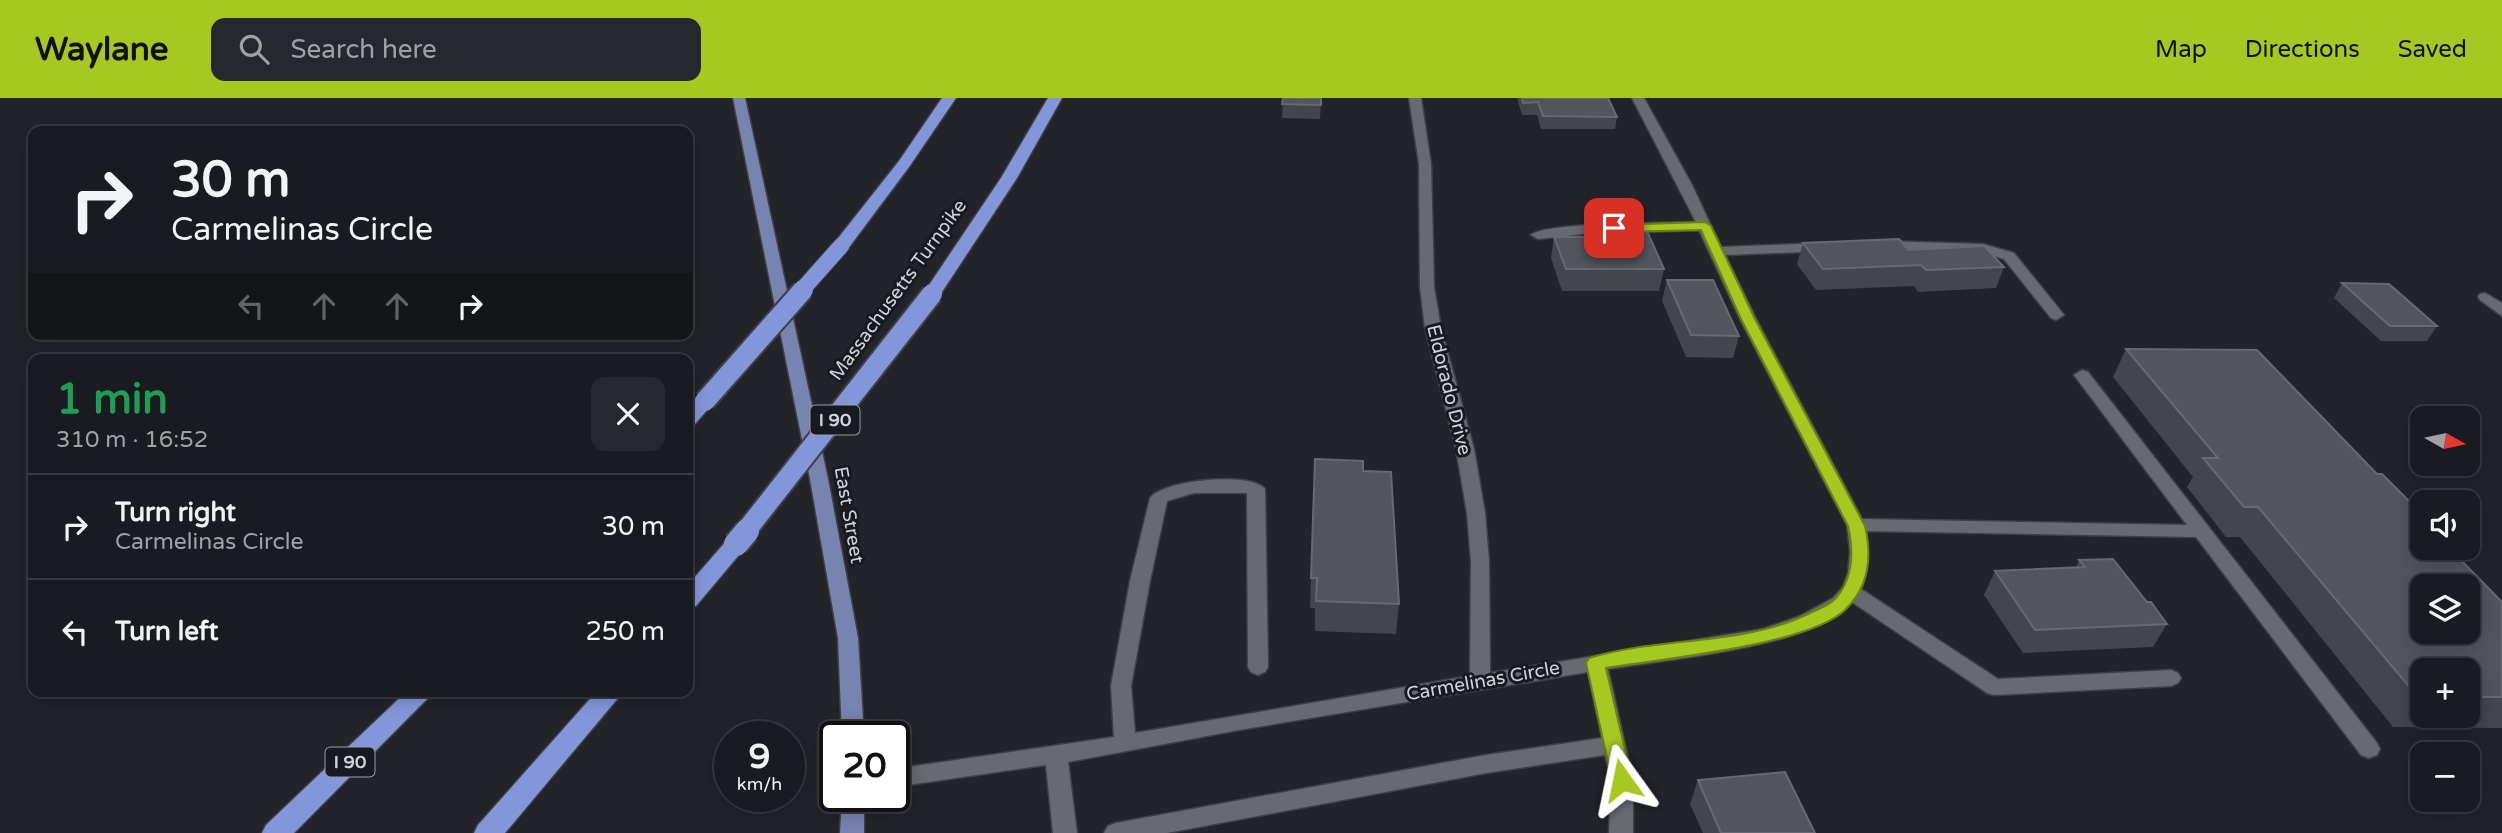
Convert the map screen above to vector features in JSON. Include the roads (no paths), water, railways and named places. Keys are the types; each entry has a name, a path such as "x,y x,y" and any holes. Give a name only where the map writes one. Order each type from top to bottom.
{"highway":[{"path":"693,414 841,246 920,143 950,98"},
{"name":"Massachusetts Turnpike","path":"693,594 879,365 932,294 1009,178 1055,98"},
{"name":"I 90","path":"276,833 417,697"},
{"path":"488,833 607,697"}],"main road":[{"name":"East Street","path":"739,98 819,479 848,638 852,721"},
{"path":"852,833 853,812"}],"street":[{"name":"Eldorado Drive","path":"1415,98 1425,164 1429,300 1433,328 1465,449 1477,523 1480,561 1480,682"},
{"path":"1638,98 1705,226 1748,319 1856,526 1861,545 1860,567 1850,592 1994,687 2171,678"},
{"path":"1538,235 1584,230 1705,226"},
{"path":"1717,251 1836,246"},
{"path":"1863,246 1983,247 2009,256 2056,314"},
{"path":"2485,297 2502,311"},
{"path":"2082,375 2369,749"},
{"path":"1125,743 1121,686 1139,580 1159,498 1169,492 1191,488 1256,489 1258,667"},
{"path":"1856,526 2204,531"},
{"name":"Carmelinas Circle","path":"910,776 1056,755 1764,636 1809,621 1838,607 1850,592"},
{"path":"1596,663 1622,780 1620,833"},
{"path":"1116,833 1486,764 1615,745"},
{"path":"1056,755 1065,833"}]}
